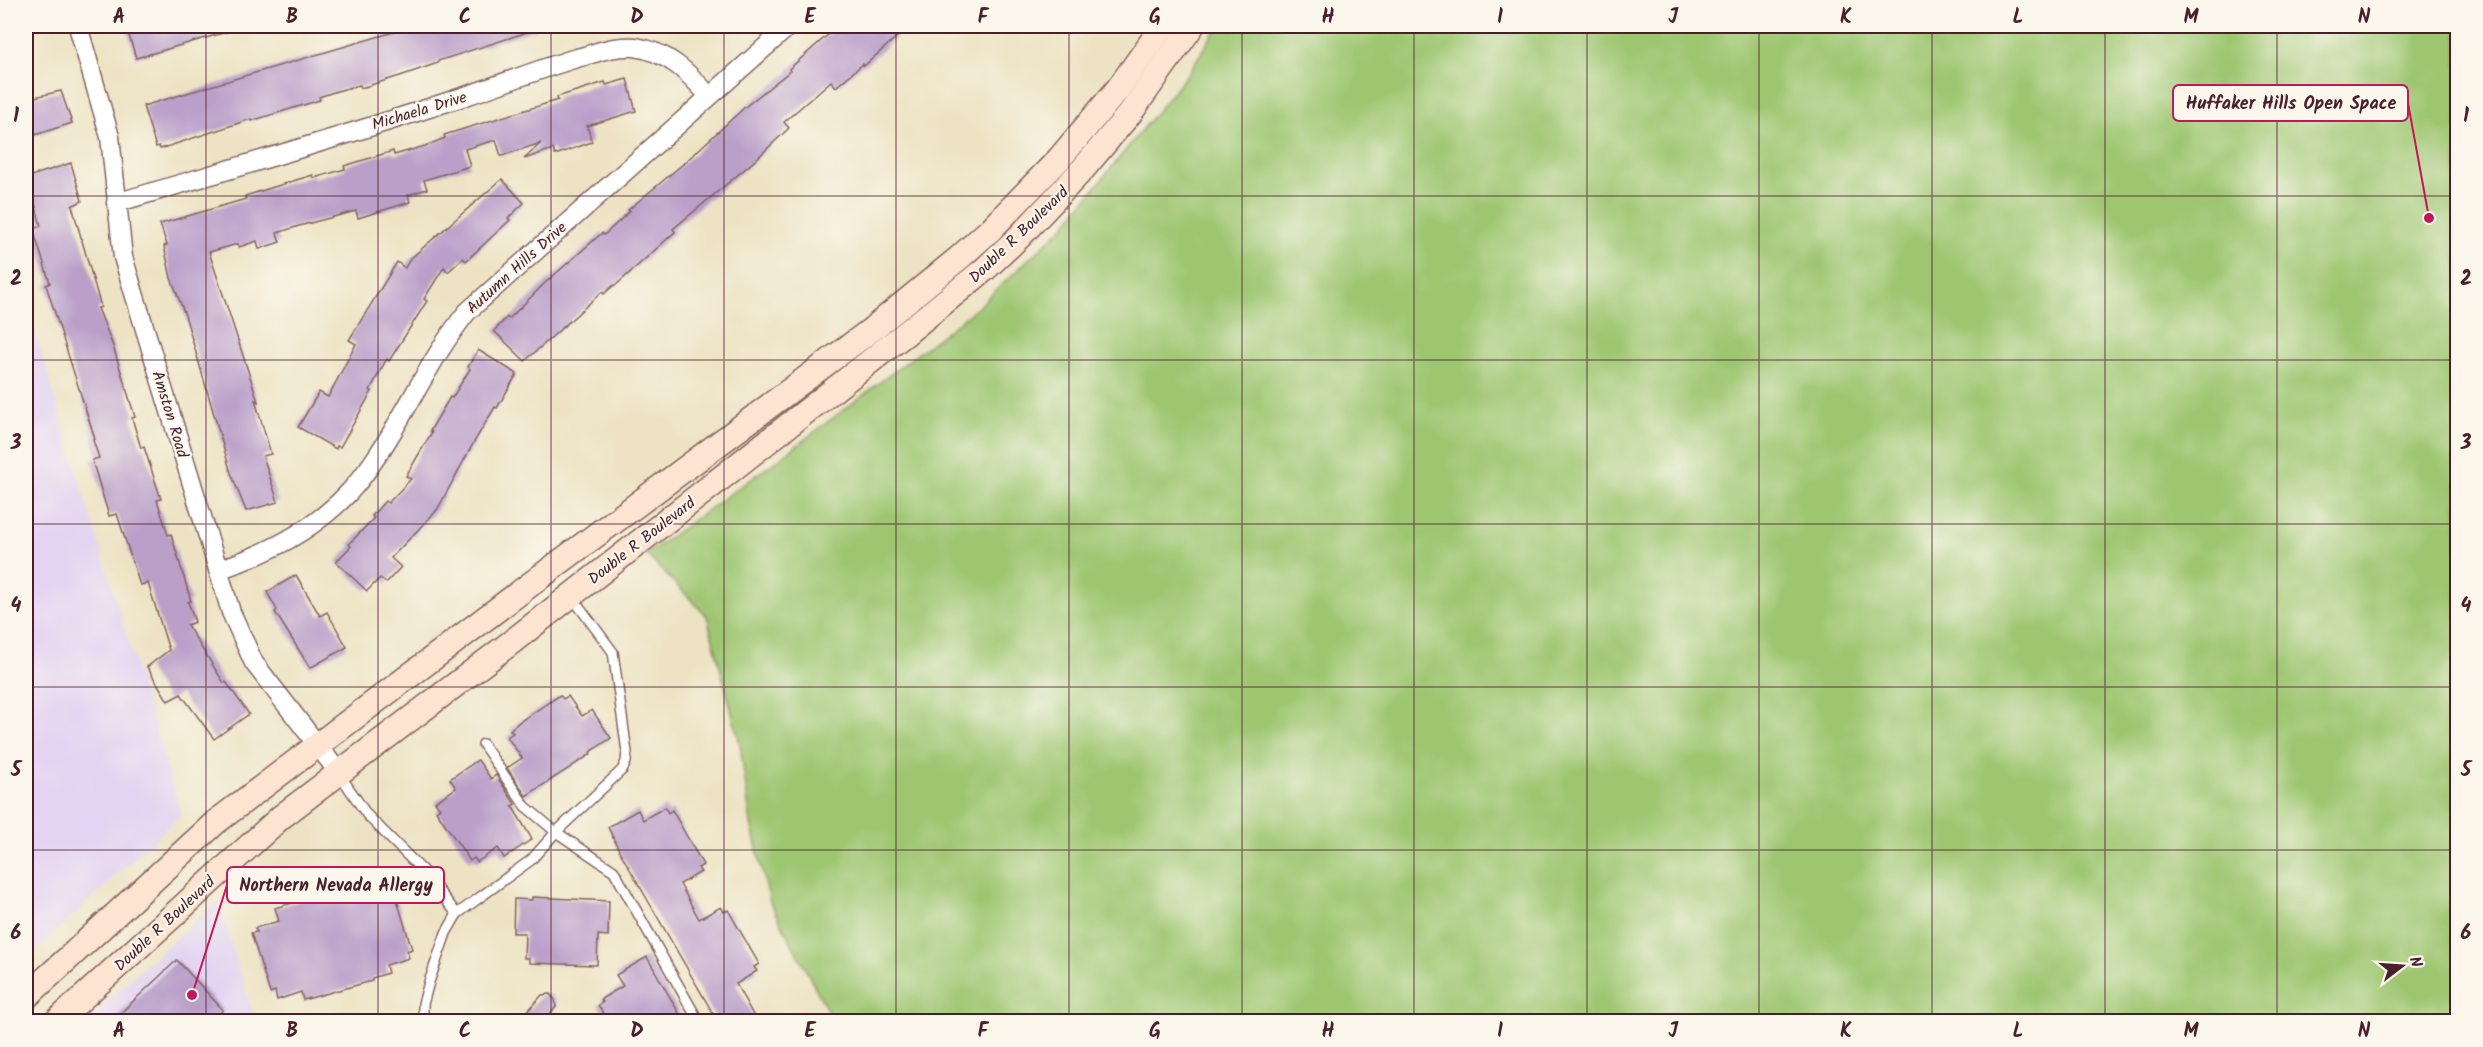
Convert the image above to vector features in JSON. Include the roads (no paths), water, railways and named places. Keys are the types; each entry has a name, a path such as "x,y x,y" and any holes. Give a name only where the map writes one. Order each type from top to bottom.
{"main road":[{"name":"Double R Boulevard","path":"26,997 216,822 814,373 959,258 998,222 1072,144 1118,89 1163,26"},
{"name":"Double R Boulevard","path":"56,1022 257,837 571,596 985,269 1060,194 1106,142 1152,84 1192,26"}],"street":[{"name":"Amston Road","path":"78,26 110,137 123,257 237,627 254,663 339,773"},
{"name":"Autumn Hills Drive","path":"218,570 245,561 281,544 315,523 337,505 361,478 380,450 445,339 466,312 789,26"},
{"name":"Michaela Drive","path":"116,203 455,100 542,69 613,48 633,47 655,52 672,60 687,72 709,96"}],"lane":[{"path":"423,1022 423,1004 429,982 446,933 457,914 531,860 556,832 622,770 627,752 613,652 571,596"},
{"path":"483,744 525,806 556,832 614,872 699,1022"},
{"path":"339,773 372,822 423,871 457,914"}],"place":[{"name":"Huffaker Hills Open Space","path":"2429,218"},
{"name":"Northern Nevada Allergy","path":"192,995"}]}
